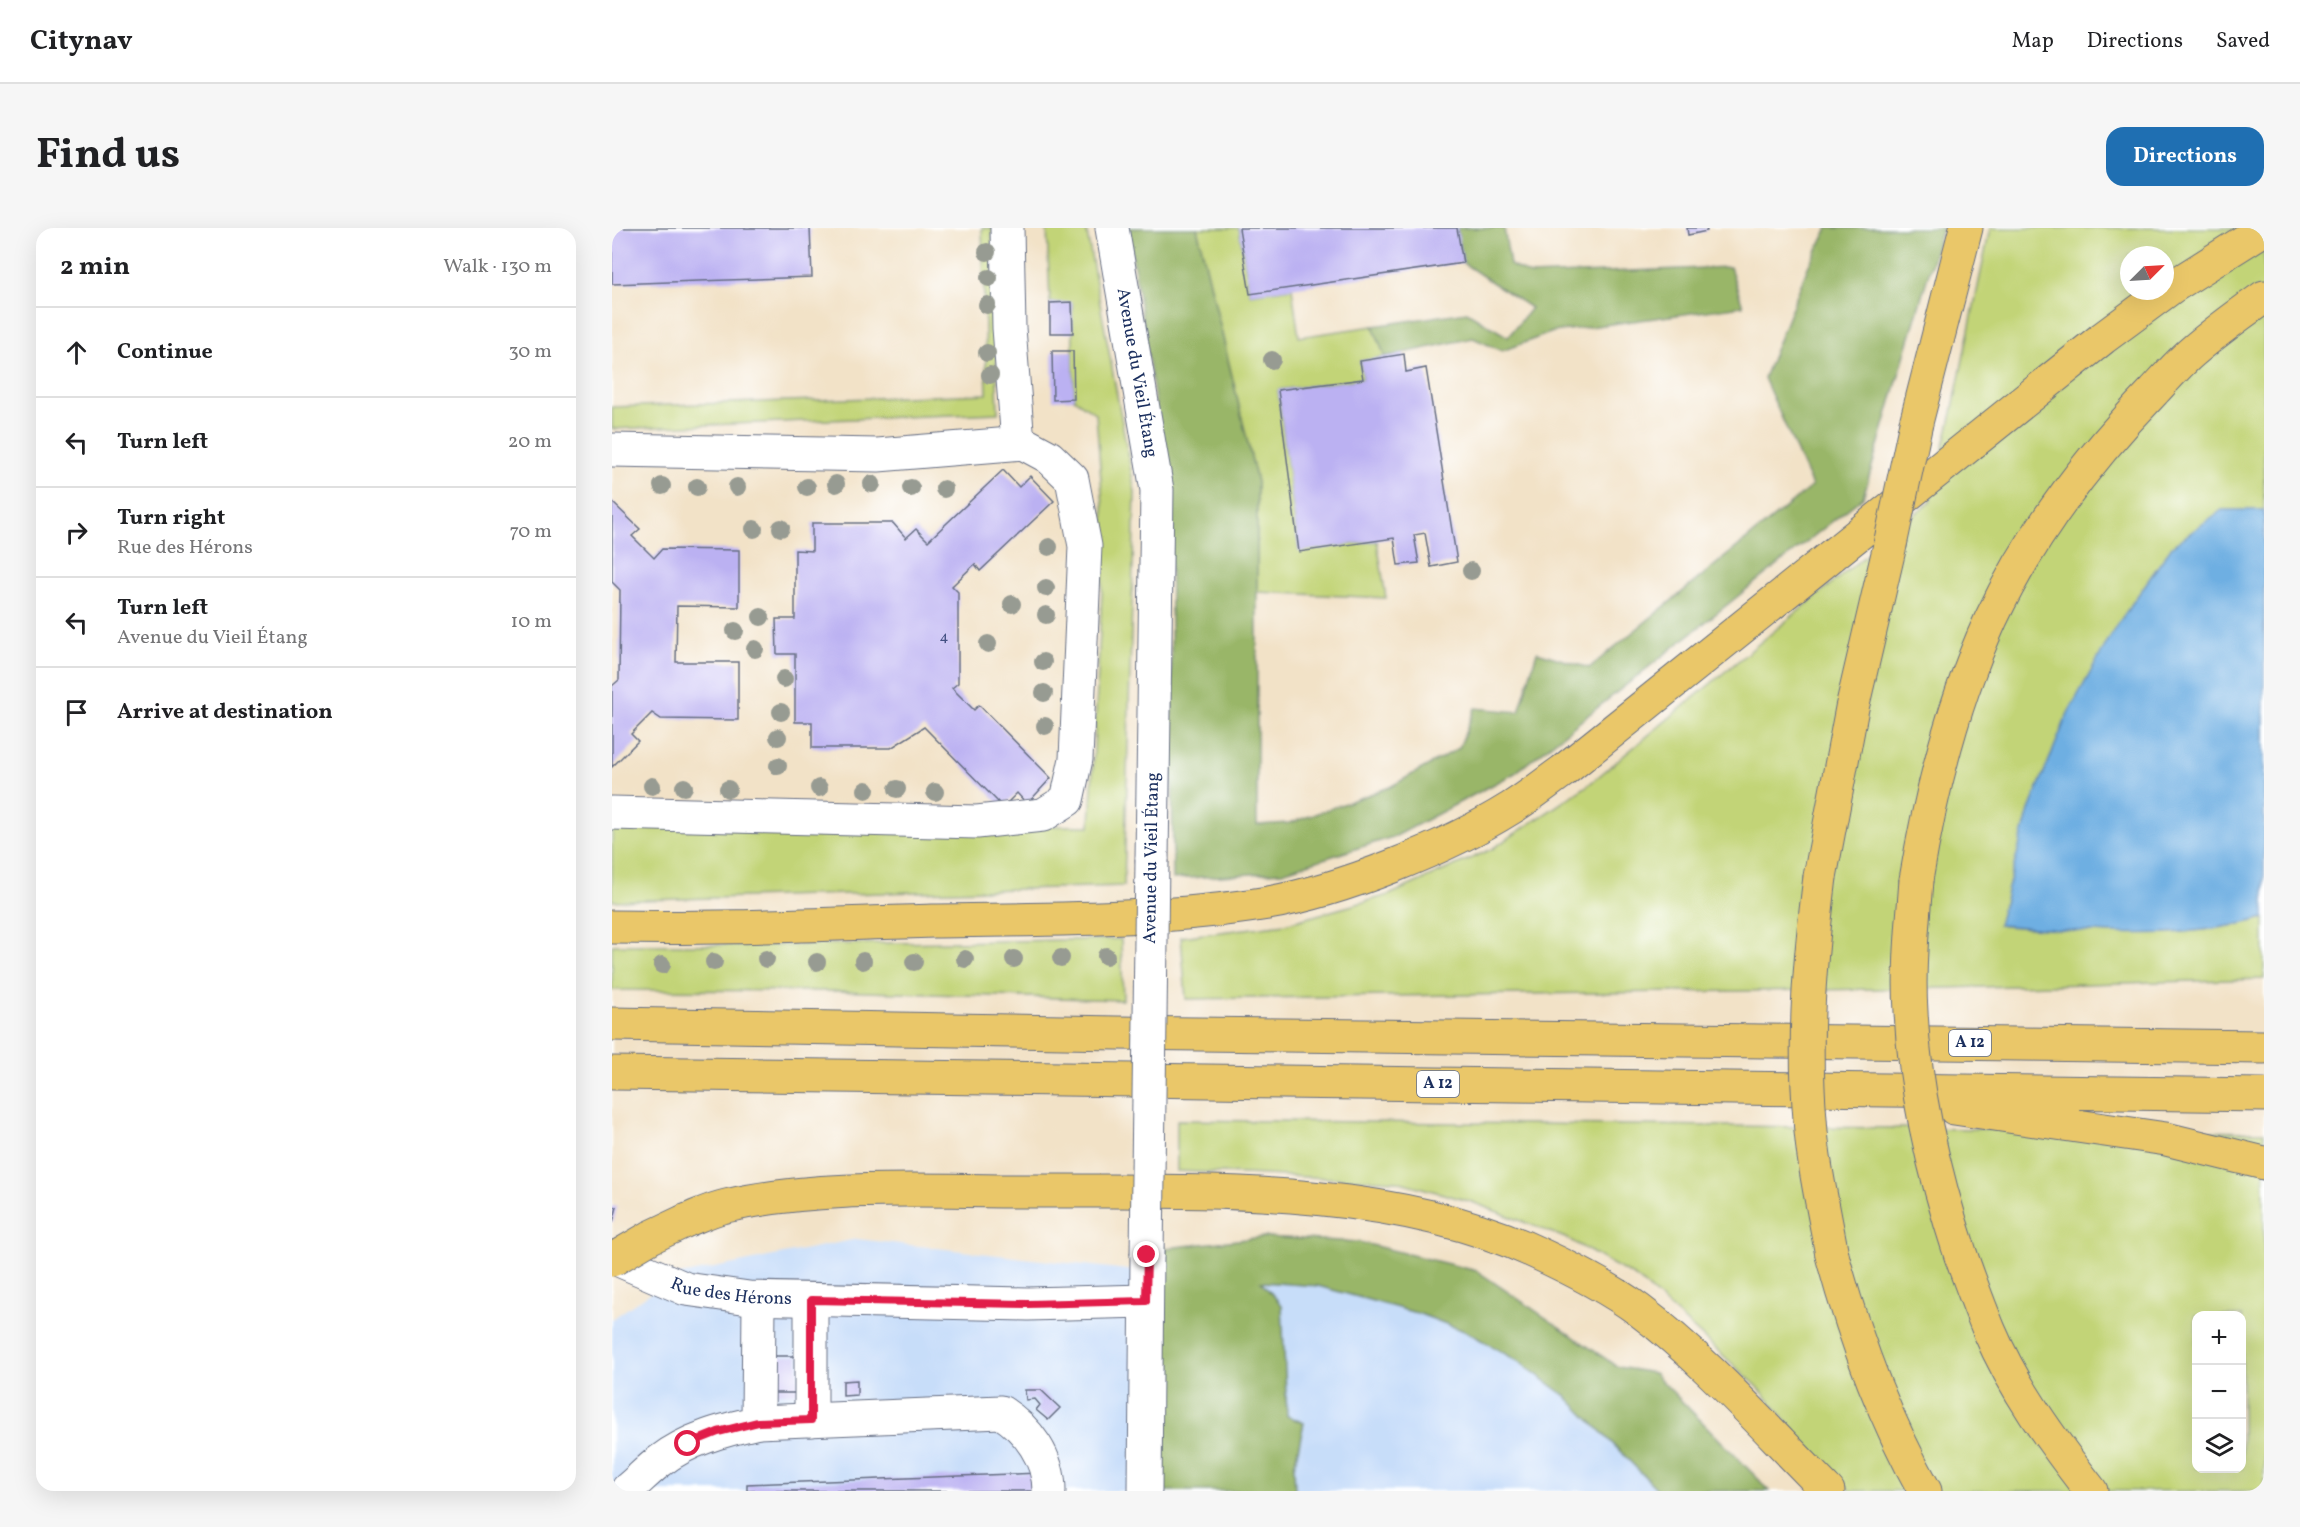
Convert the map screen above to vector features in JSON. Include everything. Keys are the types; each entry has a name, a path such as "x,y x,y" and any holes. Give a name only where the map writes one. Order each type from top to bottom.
{"highway":[{"path":"1924,1491 1884,1410 1858,1341 1832,1255 1810,1120 1807,1050 1809,969 1820,877 1852,708 1916,423 1966,228"},
{"path":"612,927 965,921 1183,913 1270,903 1335,886 1396,864 1454,839 1510,808 1563,771 2103,338 2172,287 2264,229"},
{"path":"2091,1491 2055,1446 2019,1389 1990,1332 1944,1204 1927,1141 1917,1076 1911,1011 1916,880 1928,809 1945,745 1967,680 1991,620 2021,562 2058,504 2098,451 2191,353 2264,297"},
{"name":"A 12","path":"612,1024 1117,1033 2264,1047"},
{"name":"A 12","path":"612,1073 2264,1095"},
{"path":"1828,1089 2166,1139 2264,1163"},
{"path":"612,1258 685,1221 722,1207 766,1198 829,1193 890,1191 1208,1192 1362,1203 1423,1215 1478,1231 1533,1251 1636,1308 1710,1372 1828,1491"}],"street":[{"path":"1007,228 1009,328 1018,443"},
{"name":"Avenue du Vieil Étang","path":"1112,228 1157,490 1145,1491"},
{"path":"612,450 878,455 1023,443 1049,457 1071,479 1084,546 1076,759 1067,800 1043,814 977,822 612,813"},
{"name":"Rue des Hérons","path":"612,1258 686,1289 759,1299 1028,1304 1146,1301"},
{"path":"758,1422 759,1299"},
{"path":"811,1300 811,1420"},
{"path":"628,1491 661,1460 688,1444 718,1432 758,1422 1001,1412 1018,1423 1032,1441 1044,1464 1049,1491"}],"shaded area":[{"path":"857,1239 1242,1283 1289,1271 1471,1324 1591,1404 1678,1491 612,1491 612,1319 675,1276"}],"green space":[{"path":"982,228 992,228 998,413 612,429 612,407 987,394"},
{"path":"1047,228 1086,228 1135,492 1124,886 612,901 612,826 1090,826 1105,533 1096,414 1074,399 1072,303 1050,303"},
{"path":"1128,228 1197,228 1257,482 1257,825 1290,823 1390,787 1459,748 1475,708 1519,712 1537,652 1589,668 1812,486 1764,378 1808,267 1828,228 1942,228 1863,497 1515,773 1396,836 1282,872 1173,879 1170,497"},
{"path":"1197,228 1239,228 1250,294 1292,288 1299,337 1373,326 1385,357 1360,361 1363,379 1278,390 1299,551 1377,541 1386,598 1257,592 1257,482"},
{"path":"1457,228 1504,228 1510,265 1530,275 1730,267 1743,306 1553,332 1502,351 1473,338 1385,357 1373,326 1467,312 1508,337 1531,308 1463,263"},
{"path":"1990,228 2264,228 2264,510 2222,510 1998,925 2088,932 2164,933 2214,929 2264,918 2264,979 1946,988 1186,999 1181,937 1285,924 1389,895 1492,849 1587,786 1930,502 1952,413"},
{"path":"1121,939 1123,1000 835,991 612,990 612,945 781,945"},
{"path":"1177,1120 2264,1132 2264,1491 1851,1491 1813,1452 1757,1386 1637,1278 1568,1239 1472,1202 1397,1181 1177,1171"},
{"path":"1264,1237 1359,1242 1477,1271 1618,1367 1654,1373 1770,1491 1659,1491 1566,1396 1518,1361 1467,1332 1420,1314 1318,1286 1261,1282 1282,1305 1287,1416 1304,1423 1294,1467 1295,1491 1160,1491 1158,1249"}],"water":[{"path":"2222,510 2264,510 2264,918 2198,931 2131,934 1998,925 2029,810 2068,713 2115,628 2172,546"}],"building":[{"path":"612,228 810,228 812,277 612,284"},
{"path":"1239,228 1457,228 1463,263 1250,294"},
{"path":"1687,228 1706,228 1707,231 1688,235"},
{"path":"1072,302 1073,333 1050,333 1050,303"},
{"path":"1052,351 1073,351 1074,399 1053,400"},
{"path":"1404,354 1406,372 1426,368 1457,562 1431,567 1425,533 1414,535 1419,563 1398,565 1394,538 1299,552 1278,390 1363,379 1360,361"},
{"path":"1003,470 1019,487 1030,476 1054,501 980,571 975,564 952,586 958,592 958,683 952,688 974,710 979,705 1051,778 1027,804 1017,793 1003,807 924,727 891,748 812,748 812,722 795,722 795,654 777,654 776,619 795,619 795,550 812,551 812,523 893,523 906,538 916,529 928,541"},
{"path":"612,502 640,529 632,536 654,558 662,549 739,550 739,607 677,606 676,662 738,662 738,720 661,719 652,713 631,734 638,741 612,767 612,686 619,680 620,590 612,582"},
{"path":"612,1206 617,1207 613,1222 612,1222"},
{"path":"764,1356 798,1356 798,1393 764,1393"},
{"path":"857,1380 857,1395 843,1396 843,1381"},
{"path":"1025,1390 1041,1390 1060,1408 1048,1420 1036,1410 1040,1405 1035,1399 1026,1400"},
{"path":"1039,1473 1040,1491 747,1491 747,1484"}],"route":[{"path":"688,1444 718,1432 758,1422 811,1420 811,1300 1028,1304 1146,1301 1147,1255"}]}
